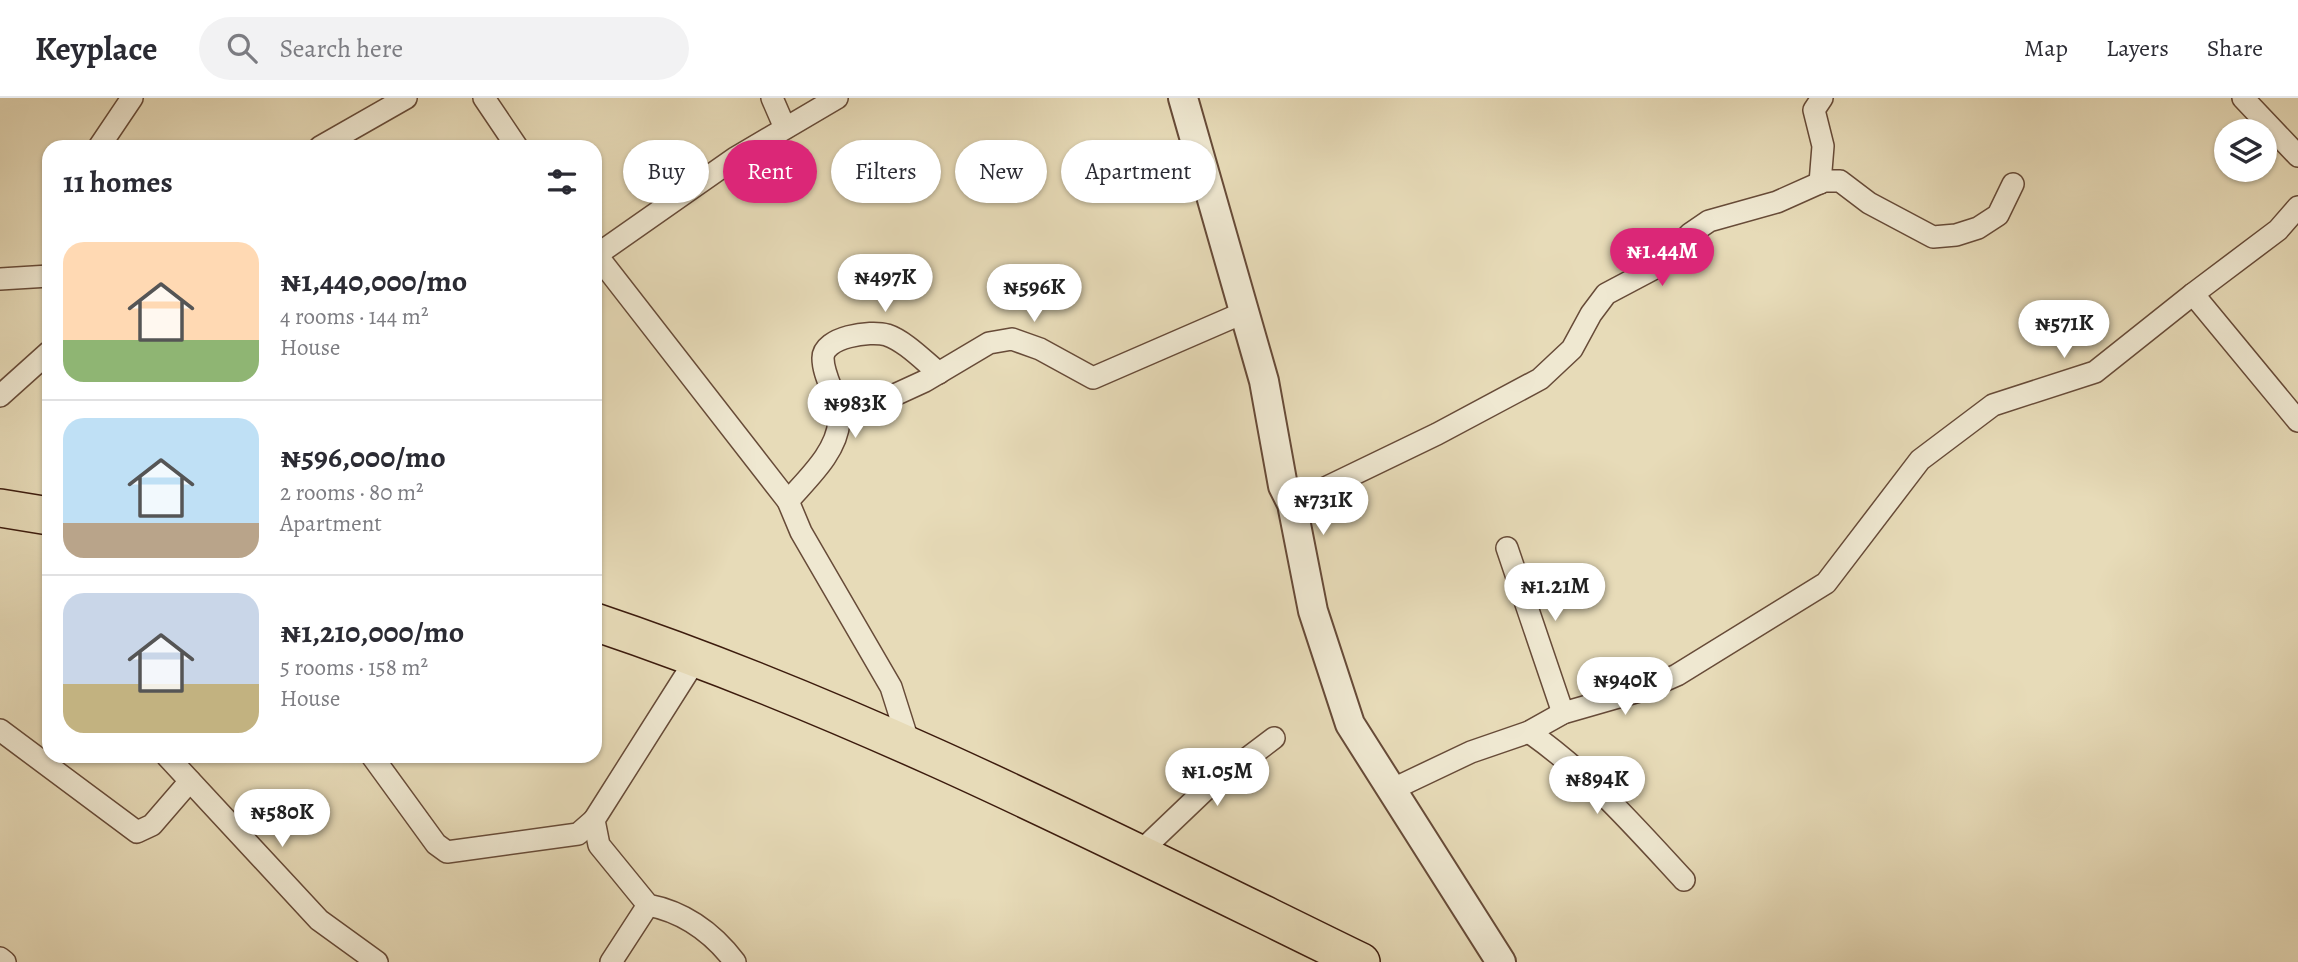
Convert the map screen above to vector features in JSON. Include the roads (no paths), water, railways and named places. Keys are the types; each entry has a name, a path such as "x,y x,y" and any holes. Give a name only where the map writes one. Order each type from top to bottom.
{"highway":[{"path":"0,508 42,515"},
{"path":"602,625 695,659 910,747 1139,853 1351,960"}],"street":[{"path":"104,140 132,98"},
{"path":"332,140 406,98"},
{"path":"484,98 512,140"},
{"path":"772,98 785,128"},
{"path":"602,250 735,158 837,98"},
{"path":"1183,98 1264,381 1283,486 1292,504 1312,611 1350,724 1501,962"},
{"path":"1820,183 1823,146 1814,110 1822,98"},
{"path":"2243,98 2298,156"},
{"path":"1292,504 1437,434 1539,379 1572,349 1591,314 1606,294 1657,267 1690,234 1709,221 1777,202 1820,183 1840,181 1869,203 1933,237 1978,228 1998,215 2013,184"},
{"path":"1391,790 1471,752 1529,732 1563,713 1643,690 1677,675 1826,583 1920,460 1993,405 2095,372 2278,230 2298,207"},
{"path":"602,264 788,501 801,532 891,687 910,747"},
{"path":"0,279 42,276"},
{"path":"2193,294 2298,421"},
{"path":"840,420 939,373 989,343 1012,338 1040,349 1093,378 1245,312"},
{"path":"788,501 826,457 840,420 823,361 824,350 832,342 873,334 887,335 939,373"},
{"path":"0,396 42,358"},
{"path":"1507,548 1563,713"},
{"path":"377,763 436,844 447,852 586,827 695,659"},
{"path":"0,730 42,761"},
{"path":"1529,732 1566,758 1609,798 1684,880"},
{"path":"1139,853 1205,791 1274,738"},
{"path":"44,763 137,832 152,825 190,781"},
{"path":"173,763 319,920 377,962"},
{"path":"586,827 648,905 674,910 701,927 735,962"},
{"path":"611,962 648,905"},
{"path":"0,958 5,962"}]}
